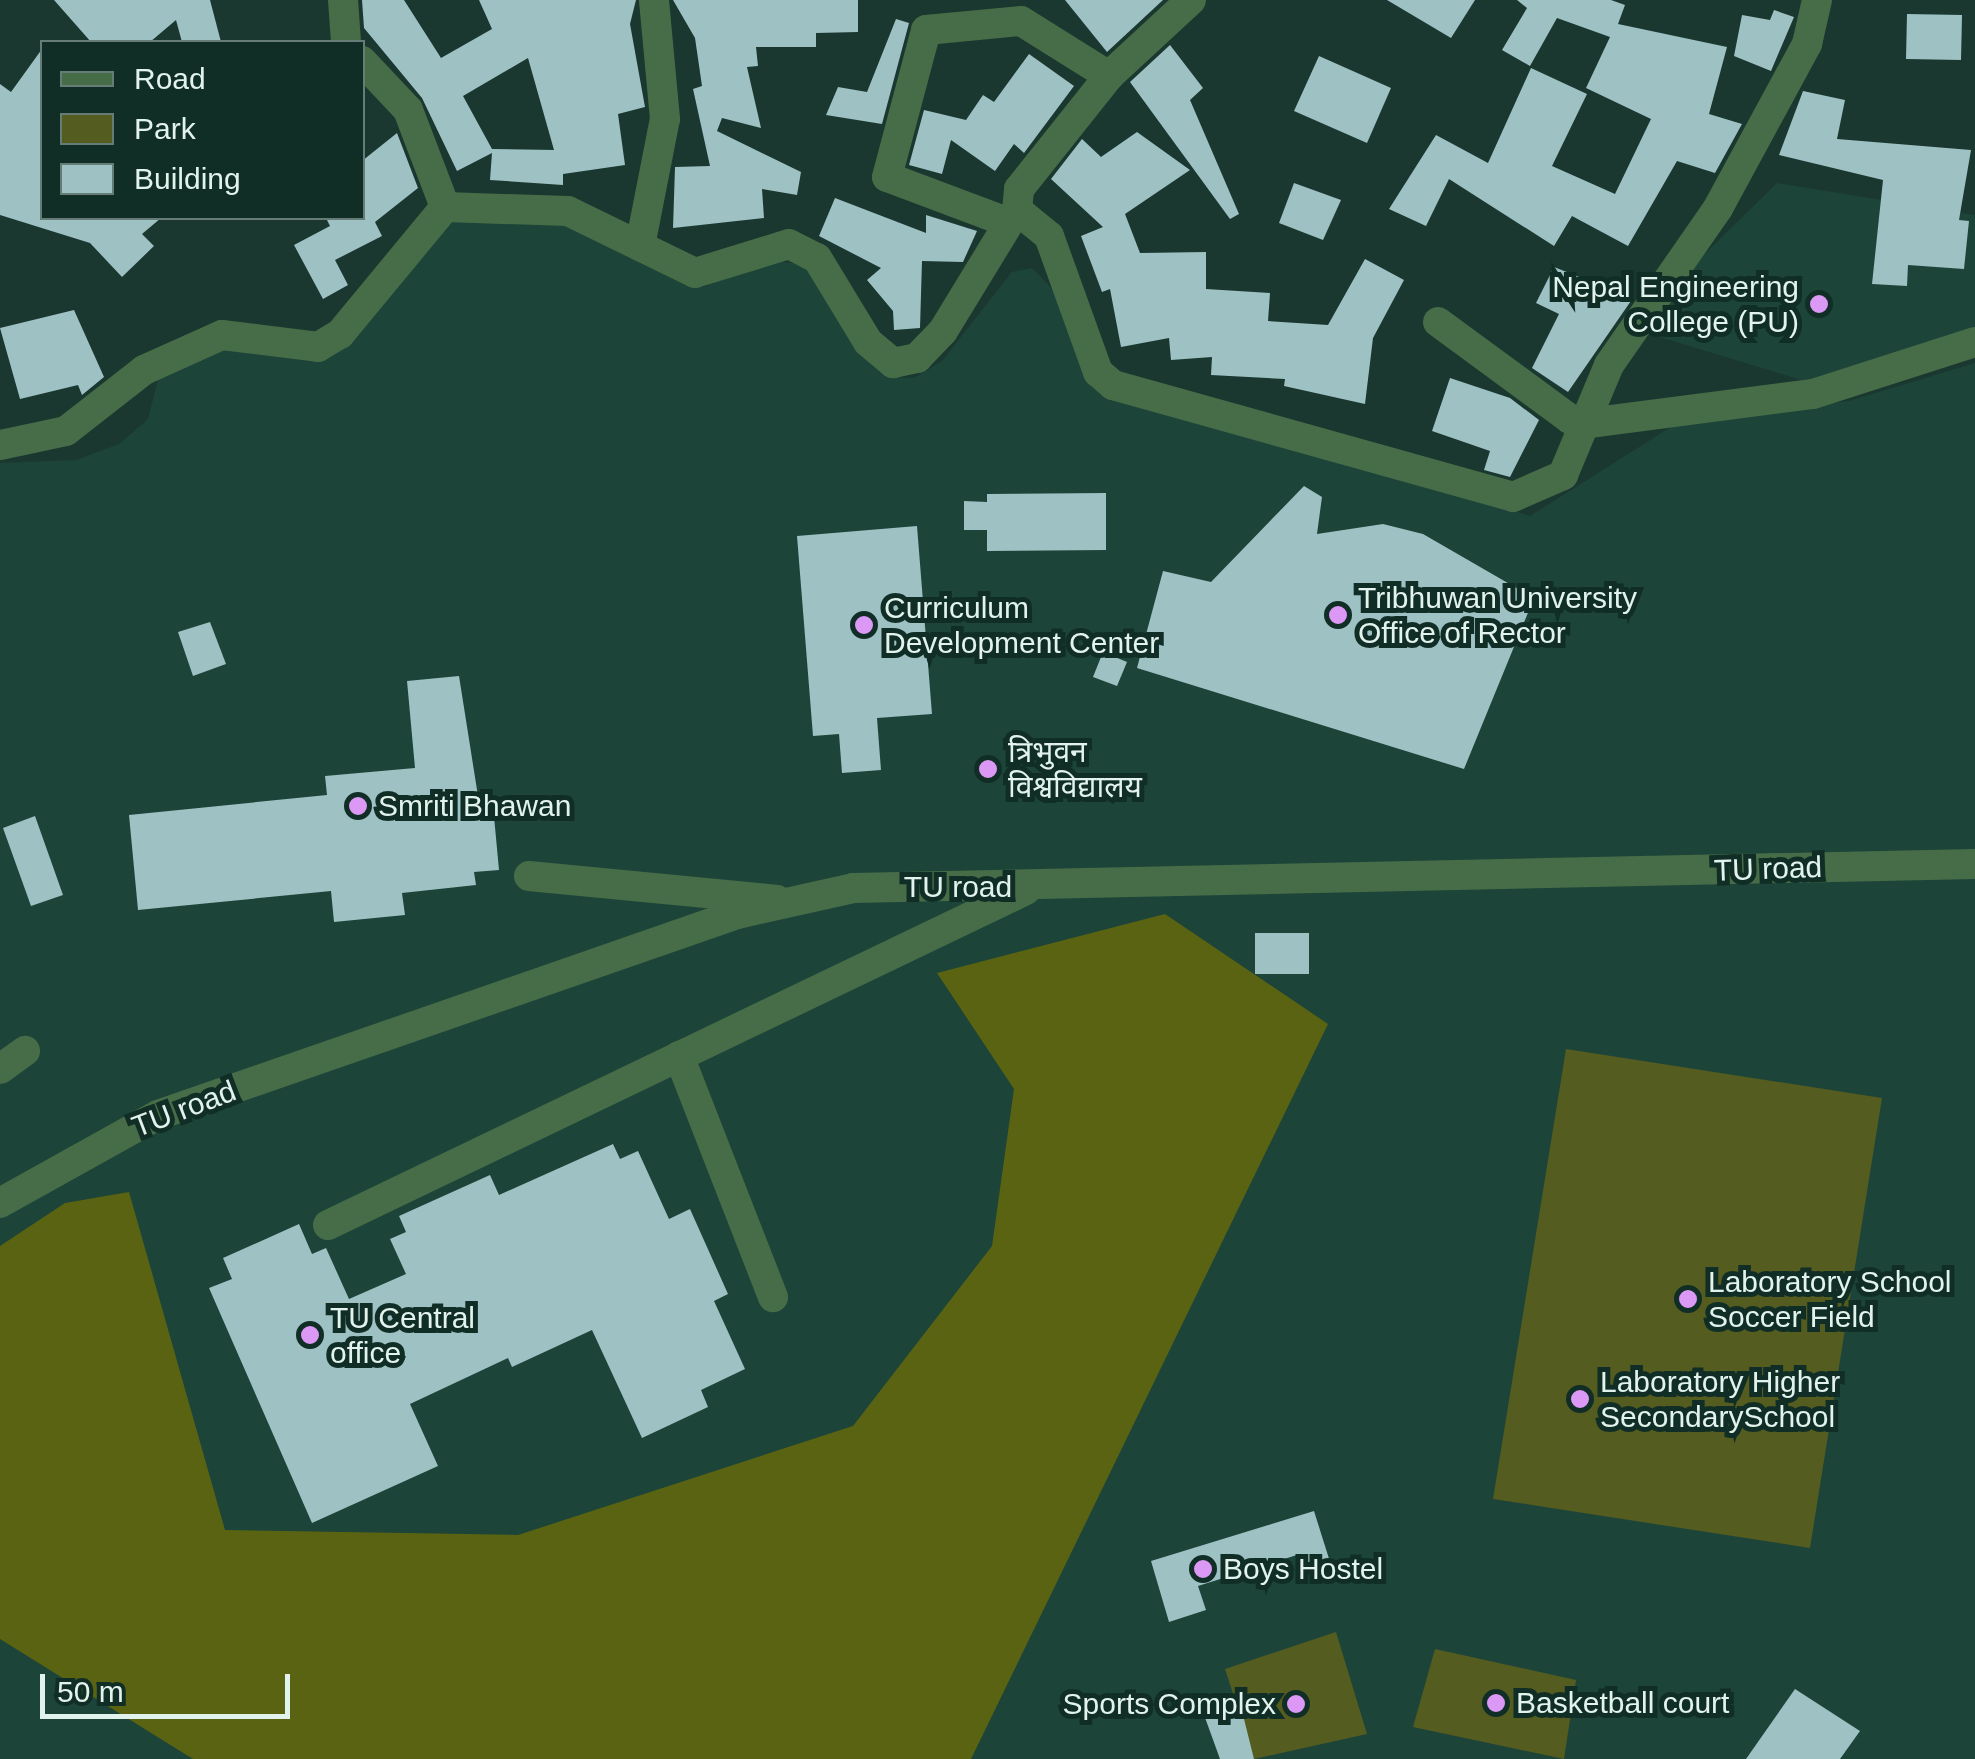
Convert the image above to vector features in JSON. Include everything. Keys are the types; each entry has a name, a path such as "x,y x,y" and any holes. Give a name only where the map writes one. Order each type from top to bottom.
{"street":[{"path":"343,0 346,40"},
{"path":"640,246 665,119 654,0"},
{"path":"445,207 568,211 695,273 789,244 817,258 868,342 892,363 917,358 942,331 1012,216 1019,189 1109,76 1191,0"},
{"path":"1109,76 1021,21 926,30 887,178 1012,216 1049,236 1098,372 1114,385 1513,497 1564,476 1609,365 1718,208 1798,61 1816,0"},
{"path":"365,64 408,110 445,207"},
{"path":"0,445 66,431 144,370 222,334 318,348 340,334 445,207"},
{"path":"1438,322 1570,418 1589,422 1813,394 1975,342"},
{"name":"TU road","path":"0,1202 158,1116 789,902 852,888 1975,864"},
{"path":"529,876 716,887 789,902"},
{"path":"328,1225 1033,887"},
{"path":"679,1056 774,1296"}],"shaded area":[{"name":"Nepal Engineering College (PU)","path":"1777,183 1975,215 1975,328 1805,381 1647,333 1678,280"},
{"name":"त्रिभुवन विश्वविद्यालय","path":"530,210 704,287 768,261 806,264 894,377 914,378 942,361 1012,272 1032,268 1063,300 1086,374 1530,516 1682,420 1849,401 1975,363 1975,1759 0,1759 0,463 76,460 119,444 148,419 161,368 185,349 308,349 443,221"}],"green space":[{"path":"1165,914 1328,1024 971,1759 193,1759 0,1639 0,1246 65,1203 129,1192 225,1530 518,1535 853,1426 992,1246 1014,1089 937,973"},
{"name":"Laboratory School Soccer Field","path":"1566,1049 1882,1098 1810,1548 1493,1499"},
{"name":"Sports Complex","path":"1336,1632 1367,1734 1254,1759 1225,1669"},
{"name":"Basketball court","path":"1435,1649 1576,1680 1564,1759 1413,1727"}],"building":[{"path":"54,0 210,0 220,40 181,40 176,20 152,40 89,40"},
{"path":"362,0 404,0 441,58 492,29 479,0 636,0 630,24 645,107 618,114 625,165 563,174 563,185 490,180 492,153 457,171 422,98 364,28","holes":["528,58 554,150 492,149 463,96"]},
{"path":"673,0 858,0 858,32 816,33 816,47 756,47 758,66 747,67 761,128 722,118 717,131 801,172 797,195 762,189 764,218 673,228 675,167 710,166 693,89 702,86 695,38"},
{"path":"1065,0 1163,0 1107,52"},
{"path":"1387,0 1475,0 1451,38"},
{"path":"1517,0 1611,0 1625,5 1618,24 1727,47 1709,114 1742,124 1715,173 1677,161 1628,246 1572,216 1554,246 1449,179 1426,226 1389,209 1436,135 1488,163 1531,68 1587,94 1552,166 1615,194 1651,119 1586,88 1610,37 1557,18 1530,66 1502,50 1527,8"},
{"path":"1774,10 1794,17 1771,71 1734,56 1742,15 1770,20"},
{"path":"1907,14 1962,15 1961,60 1906,59"},
{"path":"896,19 909,23 882,124 826,115 838,87 867,92"},
{"path":"1170,45 1203,88 1190,100 1239,214 1230,219 1130,82"},
{"path":"40,52 40,220 159,220 142,234 154,246 122,277 90,243 0,215 0,84 11,92"},
{"path":"1029,54 1074,86 1024,153 1014,144 995,171 951,140 942,174 909,165 924,110 966,120 983,95 994,102"},
{"path":"1319,56 1391,88 1367,143 1294,111"},
{"path":"1803,91 1845,100 1837,139 1971,150 1959,220 1969,221 1964,269 1908,265 1907,286 1872,284 1883,180 1779,155"},
{"path":"1137,132 1190,170 1125,214 1140,253 1206,252 1206,289 1270,293 1268,321 1328,325 1365,259 1404,280 1373,338 1365,404 1284,386 1285,379 1211,375 1212,357 1171,360 1169,338 1121,347 1110,289 1102,292 1081,236 1103,227 1051,179 1082,139 1101,157"},
{"path":"397,133 418,188 375,222 382,236 335,260 348,285 323,299 294,245 330,226 327,220 365,220 365,159"},
{"path":"1294,183 1341,200 1323,240 1279,223"},
{"path":"835,198 926,233 926,215 977,231 963,262 922,261 920,328 894,330 893,311 867,280 881,268 819,236"},
{"path":"1554,267 1633,298 1568,392 1532,368 1559,314 1536,303"},
{"path":"74,310 104,377 82,395 78,385 20,399 0,328"},
{"path":"1450,378 1510,398 1539,420 1510,477 1484,470 1490,451 1432,431"},
{"name":"Tribhuwan University Office of Rector","path":"1304,486 1322,497 1317,534 1383,524 1423,534 1534,598 1464,769 1137,668 1163,571 1211,582"},
{"path":"1106,493 1106,550 987,551 987,530 964,530 964,501 987,502 987,494"},
{"name":"Curriculum Development Center","path":"917,526 932,714 877,718 881,770 842,773 839,734 813,736 797,536"},
{"path":"210,622 226,664 193,676 178,632"},
{"path":"1103,652 1127,662 1117,686 1093,677"},
{"name":"Smriti Bhawan","path":"459,676 478,796 492,795 499,870 474,872 476,885 402,893 405,915 334,922 331,891 138,910 129,815 327,795 325,776 415,768 407,681"},
{"path":"35,816 63,895 31,906 3,828"},
{"path":"1255,933 1309,933 1309,974 1255,974"},
{"name":"TU Central office","path":"613,1144 620,1159 638,1151 669,1219 690,1209 728,1294 714,1301 745,1369 701,1390 708,1407 642,1438 592,1330 512,1367 508,1358 410,1404 438,1466 312,1523 209,1288 232,1279 223,1258 299,1224 312,1254 326,1248 349,1299 406,1274 390,1239 406,1232 399,1216 490,1175 499,1195"},
{"name":"Boys Hostel","path":"1314,1511 1331,1565 1306,1573 1300,1554 1198,1586 1206,1610 1169,1622 1151,1561"},
{"path":"1795,1689 1860,1731 1840,1759 1746,1759"},
{"path":"1235,1694 1254,1759 1220,1759 1199,1701"}],"place":[{"name":"Nepal Engineering College (PU)","path":"1819,304"},
{"name":"Tribhuwan University Office of Rector","path":"1338,615"},
{"name":"Curriculum Development Center","path":"864,625"},
{"name":"त्रिभुवन विश्वविद्यालय","path":"988,769"},
{"name":"Smriti Bhawan","path":"358,806"},
{"name":"Laboratory School Soccer Field","path":"1688,1299"},
{"name":"TU Central office","path":"310,1335"},
{"name":"Laboratory Higher SecondarySchool","path":"1580,1399"},
{"name":"Boys Hostel","path":"1203,1569"},
{"name":"Basketball court","path":"1496,1703"},
{"name":"Sports Complex","path":"1296,1704"}]}
